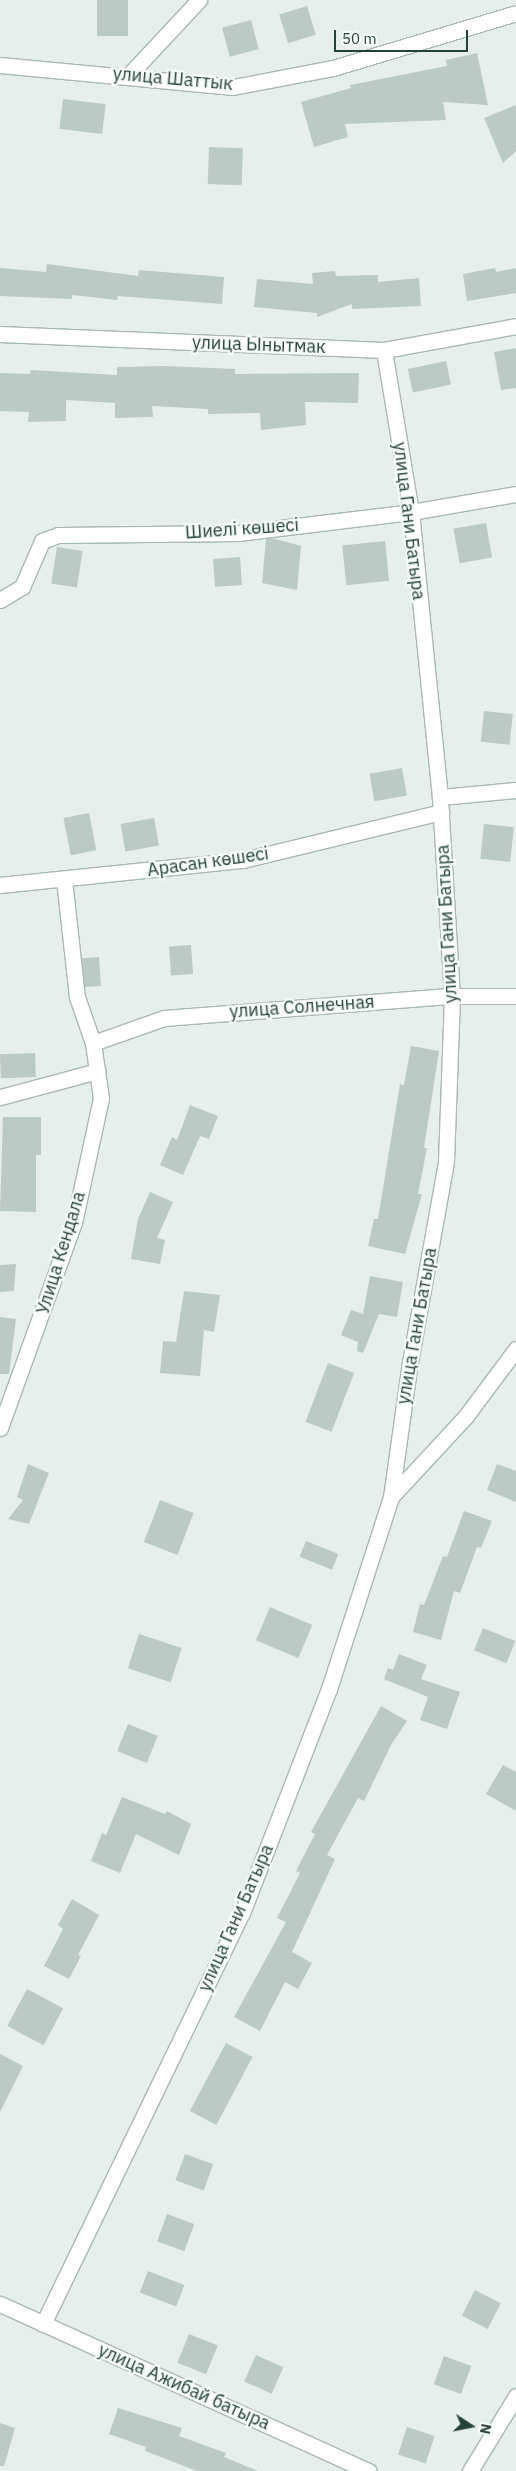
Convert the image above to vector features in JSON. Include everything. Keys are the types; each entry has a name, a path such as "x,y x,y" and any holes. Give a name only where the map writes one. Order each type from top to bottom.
{"street":[{"path":"129,75 199,0"},
{"name":"улица Шаттык","path":"0,65 129,75 233,87 333,68 516,12"},
{"name":"улица Ынытмак","path":"0,334 384,350 516,326"},
{"name":"улица Гани Батыра","path":"43,2324 242,1913 329,1690 391,1497 410,1362 446,1161 452,996 440,797 411,512 384,350"},
{"name":"Шиелі көшесі","path":"0,600 22,587 42,541 58,535 238,533 411,512 516,494"},
{"path":"440,797 516,790"},
{"name":"Арасан көшесі","path":"0,885 64,880 243,860 441,812"},
{"name":"Улица Кендала","path":"0,1428 74,1223 101,1098 93,1043 77,997 64,880"},
{"name":"улица Солнечная","path":"93,1043 164,1018 452,996 516,996"},
{"path":"0,1097 98,1071"},
{"name":"улица Гани Батыра","path":"391,1497 466,1416 516,1349"},
{"name":"улица Ажибай батыра","path":"0,2304 369,2471"},
{"path":"470,2471 516,2396"}],"building":[{"path":"97,0 128,0 128,36 97,36"},
{"path":"307,6 316,35 288,43 279,14"},
{"path":"251,20 259,49 230,57 222,28"},
{"path":"477,53 488,105 443,102 446,120 345,124 348,137 314,147 301,102 351,88 350,85 447,66 446,60"},
{"path":"63,99 106,104 102,134 59,129"},
{"path":"516,105 516,151 503,163 484,118"},
{"path":"209,147 243,148 242,185 208,184"},
{"path":"47,264 138,276 139,270 224,277 222,304 118,296 117,300 72,295 72,299 0,296 0,268 46,272"},
{"path":"495,268 496,272 516,268 516,293 467,301 463,274"},
{"path":"335,271 336,276 378,275 378,282 419,278 421,306 352,309 352,304 317,317 317,313 254,307 257,279 313,284 312,273"},
{"path":"516,348 516,388 501,390 494,352"},
{"path":"446,361 451,384 413,393 408,369"},
{"path":"165,366 235,369 235,374 359,373 358,403 305,402 306,425 261,430 260,413 208,414 208,409 152,406 153,417 115,418 115,403 66,400 66,421 28,422 29,412 0,411 0,373 30,374 31,370 117,375 117,367"},
{"path":"486,523 492,557 460,563 454,529"},
{"path":"272,538 301,546 297,590 262,583 266,539"},
{"path":"385,541 389,581 346,585 342,545"},
{"path":"57,547 83,551 77,588 51,584"},
{"path":"240,557 242,585 215,587 213,559"},
{"path":"484,711 513,714 510,745 481,742"},
{"path":"402,768 407,796 374,801 370,774"},
{"path":"89,813 96,850 71,855 63,818"},
{"path":"154,818 159,846 125,851 121,824"},
{"path":"484,824 514,827 510,862 480,859"},
{"path":"191,945 193,974 171,975 169,947"},
{"path":"99,957 101,986 84,987 82,958"},
{"path":"411,1046 439,1051 424,1148 427,1148 418,1194 422,1194 405,1254 368,1246 374,1219 378,1219 400,1084 404,1085"},
{"path":"35,1053 36,1077 1,1078 0,1054"},
{"path":"190,1105 218,1116 209,1139 200,1136 183,1175 160,1165 172,1137 177,1140"},
{"path":"3,1117 41,1117 41,1155 36,1155 36,1212 0,1211"},
{"path":"150,1192 173,1202 157,1238 165,1240 160,1264 131,1259 138,1219"},
{"path":"16,1264 14,1291 0,1292 0,1265"},
{"path":"370,1276 403,1282 397,1317 379,1314 363,1353 357,1351 358,1342 341,1335 351,1310 363,1314"},
{"path":"184,1291 220,1295 214,1332 204,1330 200,1376 160,1373 163,1341 176,1342"},
{"path":"0,1317 16,1319 9,1374 0,1374"},
{"path":"328,1363 354,1373 332,1432 305,1422"},
{"path":"28,1464 49,1473 29,1524 8,1519 23,1500 17,1497"},
{"path":"497,1464 516,1471 516,1502 487,1490"},
{"path":"160,1500 194,1513 177,1555 144,1542"},
{"path":"464,1511 492,1521 481,1548 477,1547 460,1593 454,1591 441,1640 413,1632 420,1604 424,1605 443,1556 447,1557"},
{"path":"306,1541 338,1554 332,1570 300,1557"},
{"path":"270,1607 312,1625 298,1658 256,1640"},
{"path":"483,1628 515,1641 506,1663 474,1650"},
{"path":"139,1634 182,1648 171,1682 128,1668"},
{"path":"399,1654 427,1665 421,1679 460,1692 447,1729 420,1720 428,1697 384,1679 388,1668 393,1670"},
{"path":"381,1706 407,1721 391,1745 364,1801 358,1798 327,1855 335,1859 292,1952 312,1963 298,1989 285,1982 260,2031 234,2017 286,1922 277,1918 300,1873 296,1871 315,1834 311,1832"},
{"path":"128,1724 158,1736 147,1763 117,1751"},
{"path":"503,1765 516,1772 516,1811 486,1794"},
{"path":"122,1797 165,1814 167,1811 191,1824 179,1855 136,1834 120,1873 91,1861 102,1833 106,1835"},
{"path":"72,1899 99,1915 78,1955 81,1956 69,1979 44,1966 63,1929 58,1925"},
{"path":"27,1989 63,2008 43,2045 7,2026"},
{"path":"226,2043 252,2057 216,2125 190,2111"},
{"path":"0,2054 23,2066 0,2112"},
{"path":"185,2154 213,2164 204,2191 175,2180"},
{"path":"167,2214 194,2224 184,2251 157,2241"},
{"path":"148,2271 184,2285 176,2306 140,2292"},
{"path":"475,2290 501,2303 488,2329 462,2316"},
{"path":"189,2334 218,2346 206,2374 177,2363"},
{"path":"256,2355 283,2367 272,2394 244,2381"},
{"path":"444,2356 471,2366 461,2394 434,2384"},
{"path":"118,2408 182,2428 179,2436 226,2453 224,2457 258,2471 197,2471 145,2451 146,2447 109,2434"},
{"path":"0,2423 15,2428 4,2466 0,2466"},
{"path":"407,2427 435,2436 426,2464 398,2455"}]}
